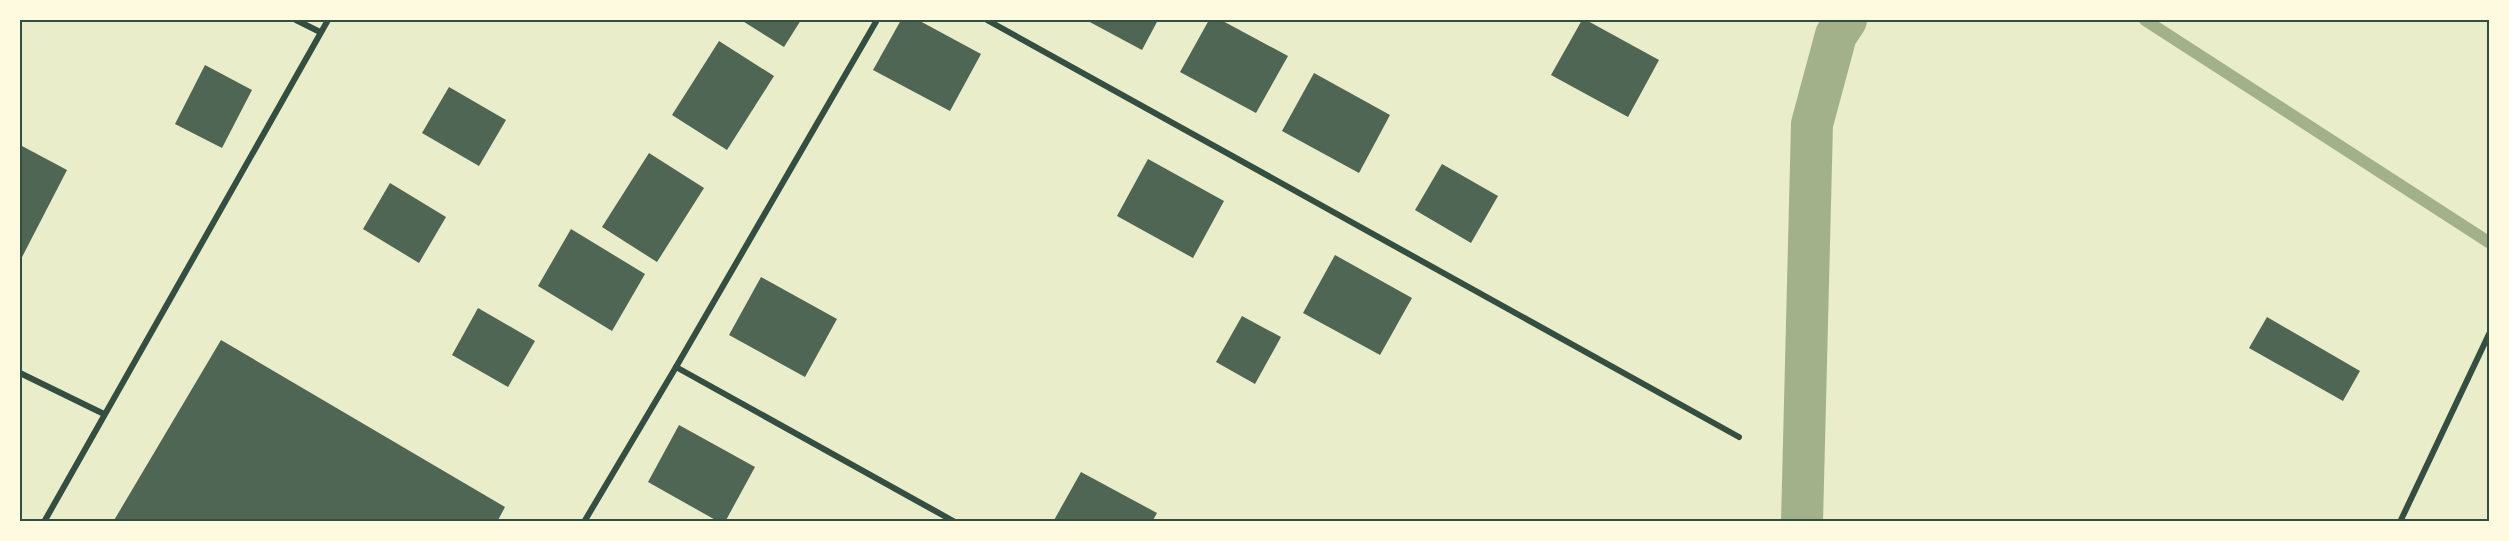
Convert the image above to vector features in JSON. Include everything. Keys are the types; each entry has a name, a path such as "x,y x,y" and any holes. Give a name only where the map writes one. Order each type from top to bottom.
{"street":[{"path":"296,20 320,32"},
{"path":"44,522 328,20"},
{"path":"584,522 876,20"},
{"path":"987,20 1739,437"},
{"path":"2400,522 2490,332"},
{"path":"676,367 955,522"},
{"path":"20,373 104,414"}],"building":[{"path":"741,20 801,20 784,47"},
{"path":"901,20 918,20 981,54 950,111 873,70"},
{"path":"1086,20 1158,20 1142,50"},
{"path":"1209,20 1221,20 1288,56 1256,113 1180,72"},
{"path":"1582,20 1586,20 1659,60 1628,117 1551,75"},
{"path":"719,41 774,76 727,150 672,115"},
{"path":"205,65 252,90 222,148 175,124"},
{"path":"1314,73 1390,115 1359,173 1282,131"},
{"path":"449,87 506,120 479,166 422,133"},
{"path":"22,146 67,170 20,261 20,152"},
{"path":"649,153 704,188 657,262 602,227"},
{"path":"1148,159 1224,201 1193,258 1117,216"},
{"path":"1442,164 1498,196 1471,243 1415,210"},
{"path":"390,183 446,217 419,263 363,229"},
{"path":"571,229 645,274 612,331 538,286"},
{"path":"1335,255 1412,298 1380,355 1303,313"},
{"path":"761,277 837,319 805,377 729,335"},
{"path":"478,308 535,341 508,387 452,355"},
{"path":"1242,316 1281,337 1255,384 1216,362"},
{"path":"2267,317 2360,371 2343,401 2249,348"},
{"path":"221,340 505,507 497,522 113,522"},
{"path":"679,425 755,467 725,522 719,522 648,482"},
{"path":"1081,472 1157,513 1152,522 1053,522"}],"waterway":[{"path":"1802,522 1812,124 1836,35 1846,20"},
{"path":"2145,20 2490,243"}]}
